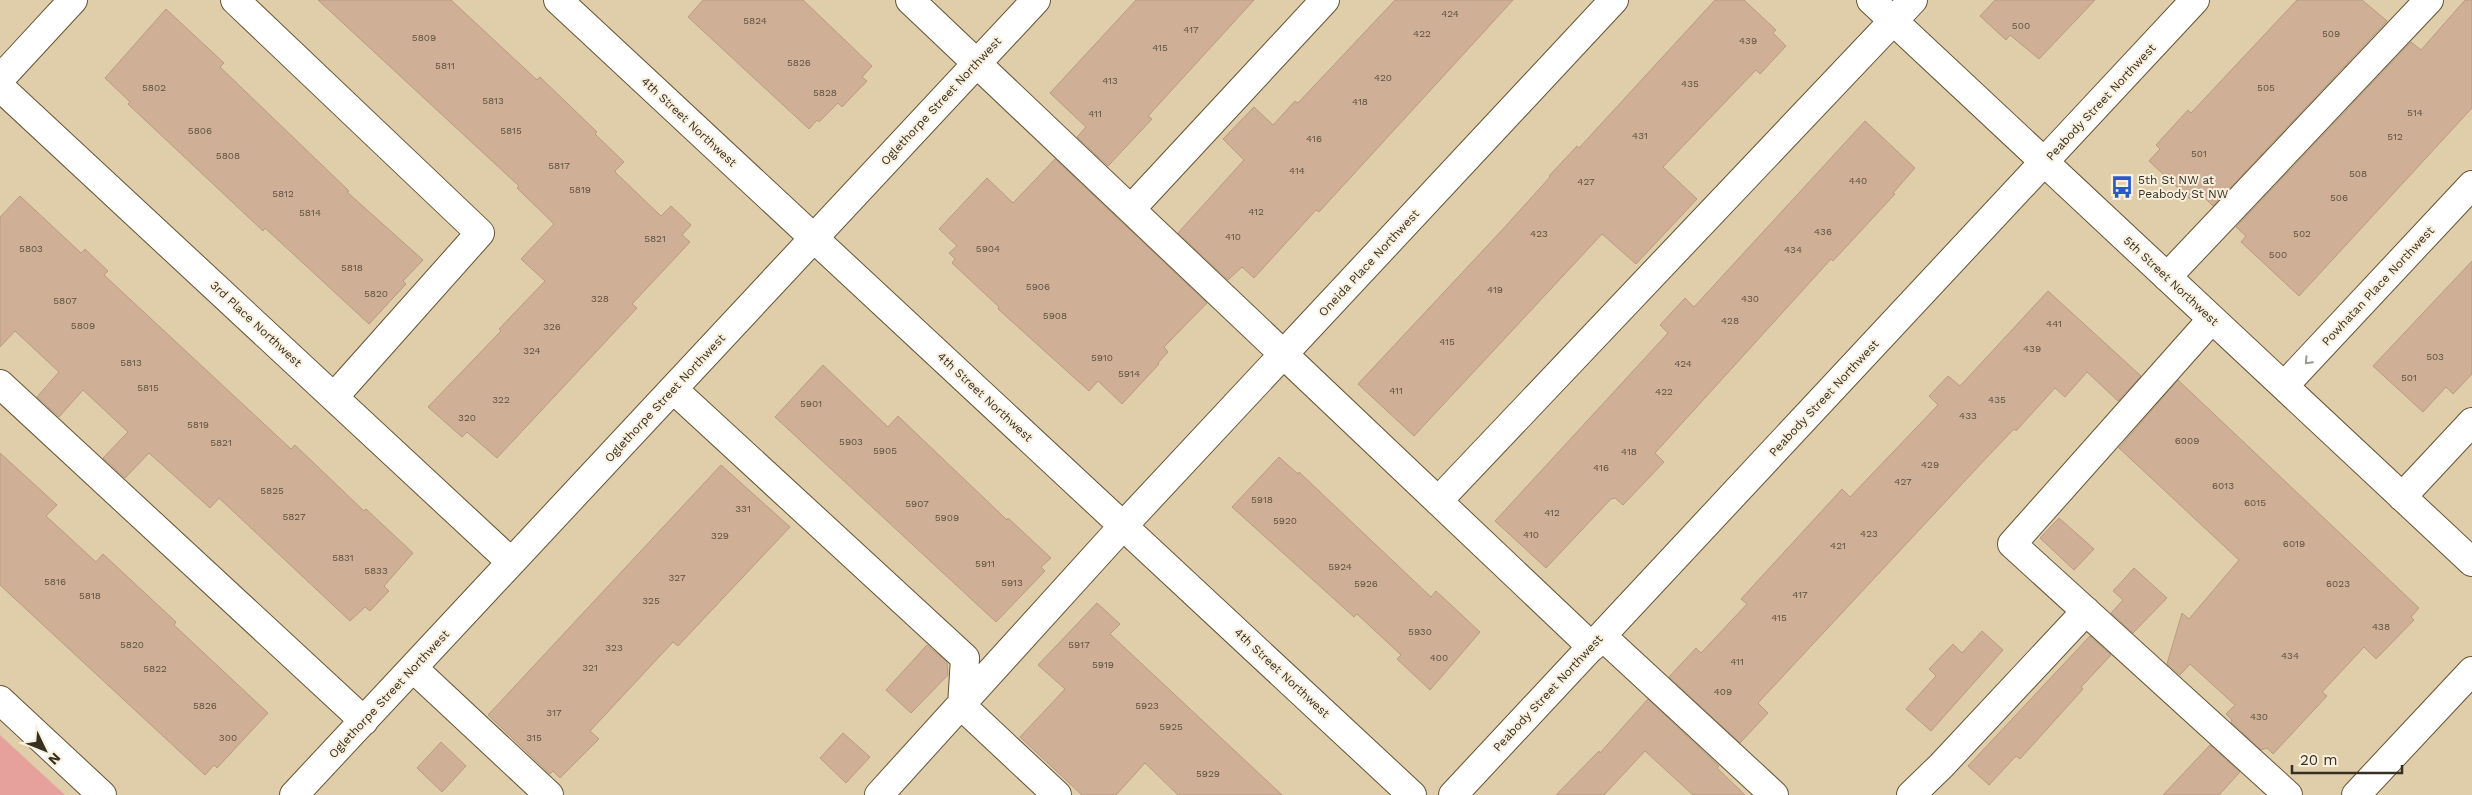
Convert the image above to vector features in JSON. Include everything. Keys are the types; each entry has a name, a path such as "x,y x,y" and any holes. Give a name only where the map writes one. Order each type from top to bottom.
{"street":[{"path":"0,79 73,0"},
{"path":"235,0 480,233 334,397"},
{"name":"4th Street Northwest","path":"558,0 1412,795"},
{"path":"910,0 1438,501 1774,795"},
{"name":"Oglethorpe Street Northwest","path":"294,795 1036,0"},
{"path":"1131,209 1325,0"},
{"name":"Oneida Place Northwest","path":"880,795 1123,526 1614,0"},
{"name":"5th Street Northwest","path":"1871,0 2472,562"},
{"path":"1438,501 1912,0"},
{"name":"Peabody Street Northwest","path":"1453,795 2195,0"},
{"path":"2167,277 2429,0"},
{"name":"3rd Place Northwest","path":"0,87 511,562"},
{"name":"Powhatan Place Northwest","path":"2284,386 2472,185"},
{"path":"2212,319 2012,544 2288,795"},
{"path":"0,384 364,720"},
{"path":"673,389 965,658 962,706 1057,795"},
{"path":"2402,497 2472,422"},
{"path":"1911,795 1942,766 2086,611"},
{"path":"413,668 549,795"},
{"path":"2356,795 2472,671"},
{"path":"0,700 102,795"}],"shaded area":[{"path":"0,735 65,795 0,795"}],"building":[{"path":"318,0 451,0 537,80 540,77 597,132 595,134 624,162 615,171 616,173 661,216 671,206 691,225 682,235 690,242 632,304 637,308 497,458 467,432 462,437 428,407 501,331 499,329 545,281 521,259 554,224 517,188 519,186"},
{"path":"703,0 803,0 872,66 862,77 867,81 842,107 838,103 809,129 688,17"},
{"path":"1136,0 1254,0 1148,116 1152,119 1108,166 1077,137 1086,127 1050,93"},
{"path":"1395,0 1513,0 1319,212 1316,210 1254,278 1242,267 1228,280 1178,233 1244,160 1223,139 1254,107 1273,125 1295,101 1298,103"},
{"path":"1715,0 1744,0 1776,30 1773,33 1786,46 1760,74 1756,70 1663,167 1697,199 1636,264 1602,234 1414,436 1358,384 1503,229 1549,176 1577,146 1579,148"},
{"path":"1995,0 2095,0 2039,59 2010,35 2006,40 1980,16"},
{"path":"2297,0 2362,0 2387,21 2213,206 2198,191 2190,199 2149,161 2160,149 2156,145 2188,110 2191,113"},
{"path":"2465,0 2472,0 2472,108 2299,296 2241,242 2246,236 2236,227 2411,42 2421,50"},
{"path":"166,9 224,63 220,67 349,191 347,192 423,260 403,281 406,284 369,324 265,228 263,231 128,104 130,102 105,78"},
{"path":"1865,121 1915,168 1893,193 1895,194 1833,261 1831,259 1655,453 1664,462 1623,505 1615,498 1611,499 1546,568 1495,521 1668,333 1660,325 1685,298 1694,307"},
{"path":"1055,159 1207,303 1164,347 1168,352 1122,404 1098,381 1089,391 998,309 999,307 952,263 955,259 949,253 957,246 939,229 987,178 1013,203"},
{"path":"20,196 81,253 85,249 108,271 104,275 291,449 295,445 364,511 366,509 413,553 384,586 389,591 370,611 365,607 350,621 219,498 210,508 149,453 125,478 103,458 128,432 83,390 59,417 37,397 59,372 15,331 0,347 0,217"},
{"path":"2472,261 2472,374 2453,394 2446,387 2423,412 2373,366"},
{"path":"2048,291 2141,376 2118,401 2087,372 2065,397 2055,388 2016,431 2014,429 1990,454 1758,703 1768,713 1740,743 1669,677 1696,648 1701,653 1747,604 1741,599 1842,489 1850,497 1938,405 1929,396 1948,376 1960,386"},
{"path":"823,365 888,427 898,416 1007,520 1008,518 1051,558 1041,567 1045,571 996,622 775,417"},
{"path":"2178,380 2419,608 2411,617 2414,620 2376,659 2364,647 2322,692 2327,696 2273,754 2267,748 2261,750 2231,722 2232,720 2226,714 2235,705 2190,664 2180,675 2167,664 2182,613 2189,619 2239,560 2119,448"},
{"path":"0,453 57,505 46,516 96,562 103,554 176,622 174,625 268,713 217,768 214,765 205,775 0,585"},
{"path":"1279,457 1298,474 1299,472 1431,597 1436,591 1480,632 1430,690 1397,659 1401,655 1357,614 1354,617 1232,507"},
{"path":"721,465 790,527 678,646 673,642 590,731 599,739 560,778 553,771 550,774 488,715"},
{"path":"2059,518 2094,549 2074,570 2040,538"},
{"path":"2134,568 2167,598 2133,633 2111,613 2123,600 2113,591"},
{"path":"1097,603 1120,624 1110,634 1282,795 1178,795 1145,763 1116,795 1082,795 1020,737 1065,689 1038,665"},
{"path":"1982,631 2003,650 1931,731 1906,709 1936,676 1929,669 1953,644 1962,653"},
{"path":"2090,636 2111,655 2081,687 2083,689 2020,759 2016,756 1989,785 1968,766"},
{"path":"927,645 947,662 948,675 911,713 886,690"},
{"path":"1648,699 1719,766 1717,768 1745,795 1693,795 1645,751 1604,795 1556,795 1599,751 1600,753"},
{"path":"843,733 870,757 846,783 820,758"},
{"path":"441,742 466,766 442,792 417,768"},
{"path":"2210,745 2240,772 2219,795 2163,795"}],"place":[{"name":"5th St NW at Peabody St NW","path":"2122,187"}]}
